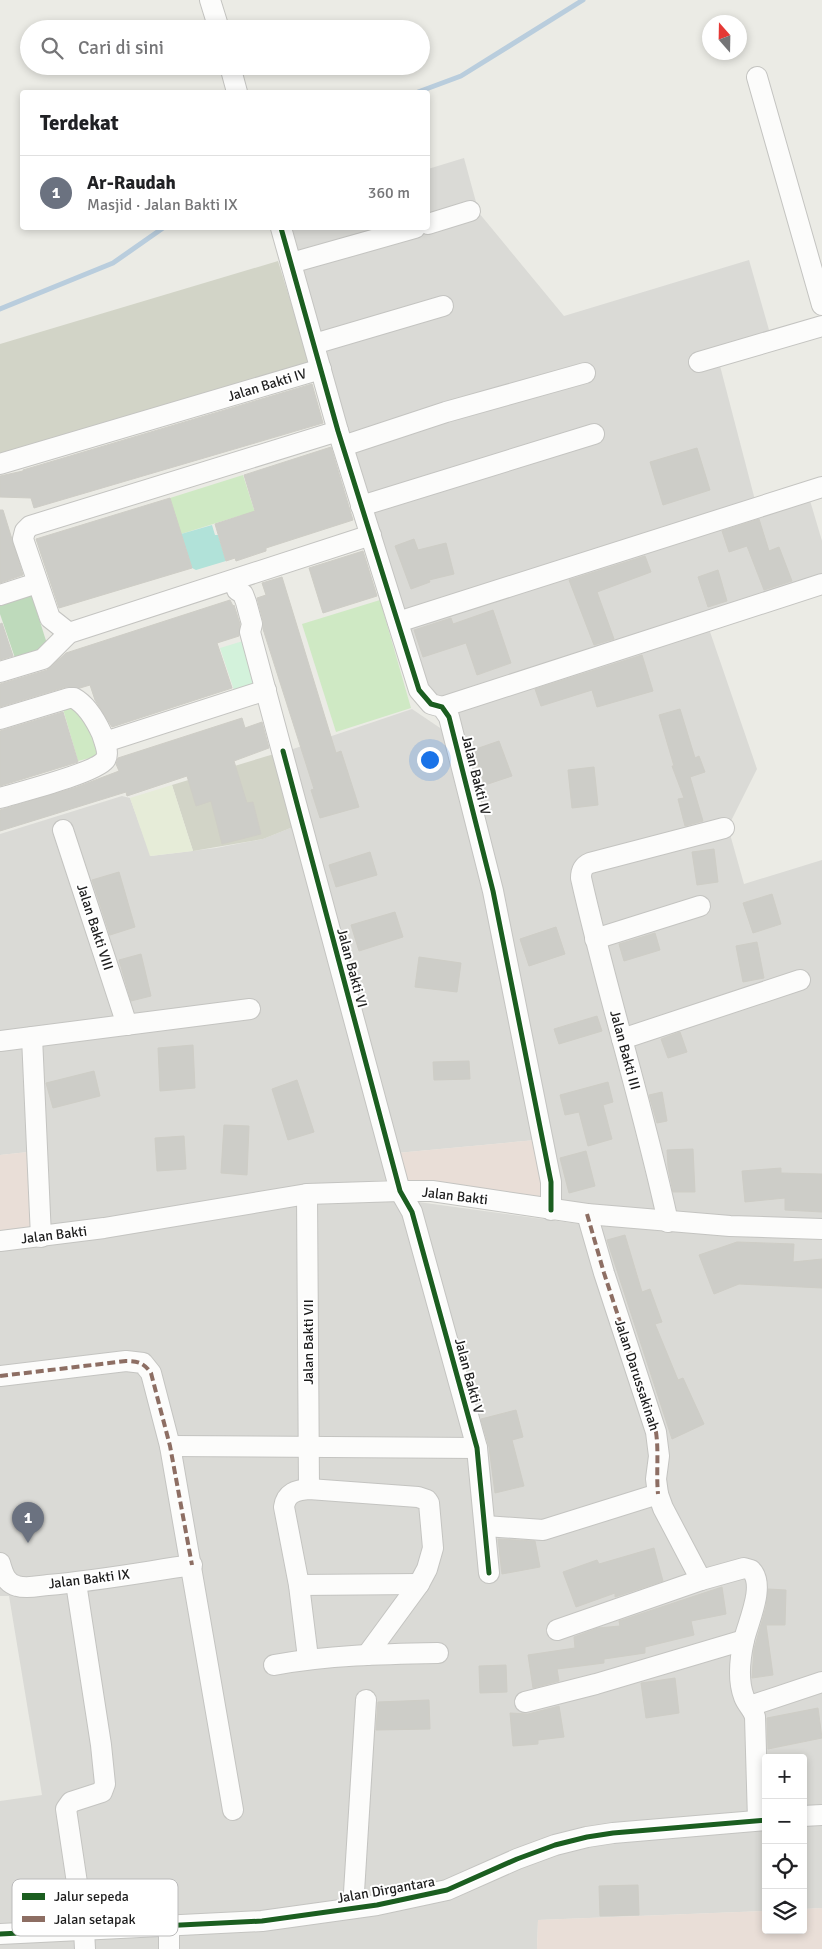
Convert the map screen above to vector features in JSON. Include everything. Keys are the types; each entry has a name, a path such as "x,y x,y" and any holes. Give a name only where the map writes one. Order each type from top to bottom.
{"street":[{"path":"210,0 216,20"},
{"path":"232,75 236,90"},
{"path":"757,77 822,305"},
{"path":"430,223 470,212"},
{"path":"282,230 321,368"},
{"path":"291,263 408,230"},
{"path":"314,344 442,306"},
{"path":"699,362 822,326"},
{"name":"Jalan Bakti IV","path":"0,464 321,368 361,506 419,690 431,704 442,707 449,717 493,891 551,1182 551,1210"},
{"path":"69,633 50,618 37,583 23,539 25,531 30,526 341,438 446,412 585,373"},
{"path":"361,506 594,434"},
{"path":"398,622 822,486"},
{"path":"0,672 43,659 69,633 235,585 371,535"},
{"path":"0,595 37,583"},
{"path":"442,707 822,584"},
{"name":"Jalan Bakti VI","path":"235,585 235,597 239,612 244,627 250,632 400,1191"},
{"path":"105,742 266,690"},
{"path":"0,719 74,698 96,722 105,742 107,756 106,760 96,767 0,798"},
{"name":"Jalan Bakti III","path":"668,1222 653,1152 595,939 581,878 583,868 590,863 724,828"},
{"name":"Jalan Bakti VIII","path":"63,830 127,1025"},
{"path":"595,939 700,906"},
{"path":"622,1039 800,980"},
{"path":"0,1041 250,1009"},
{"path":"32,1037 41,1237"},
{"name":"Jalan Bakti","path":"0,1241 41,1237 307,1194 400,1191 432,1191 551,1210 668,1222 822,1229"},
{"name":"Jalan Bakti V","path":"400,1191 412,1212 477,1448 489,1573"},
{"name":"Jalan Bakti VII","path":"307,1194 309,1489"},
{"name":"Jalan Darussakinah","path":"586,1214 656,1432 659,1456 656,1479 658,1494 663,1508 701,1580"},
{"path":"0,1376 126,1361 139,1362 146,1366 151,1373 170,1446 233,1810"},
{"path":"170,1446 477,1448"},
{"path":"308,1658 299,1585 284,1507 287,1498 292,1492 309,1489 418,1497 427,1500 431,1510 433,1548 431,1559 420,1584 367,1654"},
{"path":"485,1526 543,1530 658,1494"},
{"name":"Jalan Bakti IX","path":"0,1563 4,1577 17,1586 25,1588 76,1583 192,1565"},
{"path":"557,1630 701,1580 740,1569 748,1569 754,1573 757,1581 755,1599 744,1640 740,1681 744,1698 753,1711 762,1820"},
{"path":"76,1583 101,1745 105,1784 100,1793 71,1802 67,1807 76,1879"},
{"path":"299,1585 420,1584"},
{"path":"525,1702 596,1684 744,1640"},
{"path":"274,1665 308,1658 367,1654 438,1653"},
{"path":"753,1711 756,1704 822,1682"},
{"path":"353,1908 366,1700"},
{"path":"807,1816 822,1815"},
{"name":"Jalan Dirgantara","path":"178,1926 262,1922 402,1900 447,1890 517,1859 555,1845 587,1837 762,1820"},
{"name":"Jalan Dirgantara","path":"28,1936 85,1940 109,1936"},
{"path":"169,1936 169,1949"}],"shaded area":[{"path":"464,158 479,213 564,316 749,260 773,344 719,362 756,504 806,487 822,541 822,587 707,623 757,769 728,827 744,884 822,860 822,1220 648,1212 559,1204 452,711 423,684 386,565 293,230 430,230 430,168"},
{"path":"278,261 310,364 0,457 0,344"},
{"path":"212,525 215,535 218,535 226,561 196,570 192,568 181,534"},
{"path":"412,709 449,734 498,953 536,1140 397,1153 287,751"},
{"path":"274,754 293,827 263,839 193,851 172,785"},
{"path":"122,796 130,798 151,856 216,848 263,839 293,827 388,1180 299,1186 33,1229 28,1152 0,1155 0,834"},
{"path":"536,1140 546,1199 405,1185 397,1153"},
{"path":"28,1152 33,1229 0,1230 0,1155"},
{"path":"313,1198 389,1198 579,1224 822,1234 822,1908 807,1909 807,1754 762,1754 762,1911 538,1920 537,1949 0,1949 0,1801 42,1795 9,1596 0,1596 0,1247"},
{"path":"822,1908 822,1949 537,1949 538,1920 762,1911 762,1934 807,1934 807,1909"}],"green space":[{"path":"243,475 257,519 242,515 181,534 170,498"},
{"path":"30,590 48,647 15,658 0,614 0,600"},
{"path":"380,600 411,708 336,732 302,624"},
{"path":"243,641 256,683 234,690 220,648"},
{"path":"73,706 81,711 99,751 94,757 78,761 63,709"},
{"path":"172,785 193,851 150,856 130,798"}],"building":[{"path":"312,384 323,423 34,508 31,498 0,497 0,476 23,471"},
{"path":"331,447 353,520 266,548 266,551 236,561 235,558 226,561 215,524 255,511 244,475"},
{"path":"697,448 710,490 663,505 650,462"},
{"path":"170,498 192,568 59,608 36,539"},
{"path":"0,510 3,510 23,575 0,583"},
{"path":"759,519 769,551 779,547 792,581 764,590 747,546 729,552 722,531"},
{"path":"414,539 418,550 446,543 454,574 429,580 430,582 411,589 395,546"},
{"path":"363,551 377,596 323,613 309,568"},
{"path":"645,556 651,572 597,592 614,639 594,645 569,580"},
{"path":"718,570 727,601 708,607 698,577"},
{"path":"282,577 336,753 341,751 359,807 320,818 311,790 314,789 263,629 263,621 257,598 266,595 262,583"},
{"path":"230,600 234,605 240,624 239,636 217,643 232,688 112,727 95,700 90,685 80,688 66,687 0,707 0,684 47,670 66,653"},
{"path":"493,610 511,663 477,675 466,643 423,657 414,630 451,618 453,624"},
{"path":"2,623 13,656 0,660 0,624"},
{"path":"642,655 653,691 597,707 592,690 541,706 535,689"},
{"path":"680,709 695,758 699,756 705,772 690,777 703,821 685,826 678,799 684,798 672,766 674,766 659,715"},
{"path":"63,712 78,762 0,786 0,731"},
{"path":"242,718 245,728 262,722 269,748 234,761 247,803 253,802 261,834 222,844 211,801 196,806 187,776 127,796 126,792 0,831 0,810 77,787 119,771 116,764 118,758"},
{"path":"499,741 512,776 485,785 473,750"},
{"path":"594,767 598,805 572,808 568,770"},
{"path":"714,849 718,882 697,885 692,852"},
{"path":"370,852 377,875 336,887 329,865"},
{"path":"119,872 135,927 110,935 92,880"},
{"path":"772,894 781,924 753,933 743,903"},
{"path":"395,912 403,937 359,951 351,925"},
{"path":"556,927 565,954 529,966 520,939"},
{"path":"655,933 660,950 624,961 619,944"},
{"path":"757,942 764,978 743,982 736,946"},
{"path":"141,954 151,996 131,1001 119,960"},
{"path":"419,957 461,963 457,992 415,987"},
{"path":"597,1016 602,1031 559,1044 554,1029"},
{"path":"680,1032 687,1052 668,1058 661,1039"},
{"path":"193,1045 195,1088 160,1091 158,1048"},
{"path":"469,1061 470,1079 434,1080 433,1062"},
{"path":"94,1071 100,1096 53,1108 46,1083"},
{"path":"297,1080 314,1132 288,1140 272,1089"},
{"path":"608,1082 613,1102 603,1105 612,1139 588,1146 579,1112 565,1115 560,1095"},
{"path":"662,1092 667,1121 657,1123 649,1095"},
{"path":"224,1125 249,1126 247,1175 221,1173"},
{"path":"184,1136 186,1169 157,1171 155,1138"},
{"path":"693,1149 695,1192 673,1192 667,1150"},
{"path":"586,1151 595,1186 569,1193 560,1158"},
{"path":"781,1168 781,1173 822,1174 822,1212 785,1210 785,1198 745,1202 742,1171"},
{"path":"625,1235 642,1292 650,1289 662,1322 655,1324 678,1380 683,1378 704,1424 672,1439 607,1240"},
{"path":"737,1242 794,1244 793,1262 822,1259 822,1288 739,1284 714,1294 699,1255"},
{"path":"516,1410 523,1437 512,1440 524,1486 495,1493 489,1447 481,1419"},
{"path":"498,1539 535,1541 540,1567 502,1574"},
{"path":"654,1548 663,1581 615,1597 615,1593 576,1607 563,1572 597,1560 599,1564"},
{"path":"722,1587 726,1614 691,1621 694,1635 645,1647 645,1653 604,1659 604,1663 557,1669 559,1681 533,1688 528,1655 575,1648 574,1637 598,1628 620,1626 619,1621"},
{"path":"768,1589 786,1590 785,1625 766,1625 773,1675 752,1678 754,1649 766,1607"},
{"path":"506,1665 507,1692 480,1693 479,1666"},
{"path":"675,1678 679,1713 646,1718 641,1683"},
{"path":"429,1700 430,1729 376,1730 378,1702"},
{"path":"559,1706 564,1737 538,1740 538,1744 513,1746 510,1713 528,1714"},
{"path":"818,1708 822,1738 768,1749 767,1718"},
{"path":"638,1885 639,1915 600,1916 599,1886"}],"waterway":[{"path":"423,90 461,76 583,0"},
{"path":"0,309 113,263 160,230"}],"marked path":[{"path":"587,1214 604,1273 656,1432 658,1494"},
{"path":"0,1376 126,1361 137,1362 146,1367 151,1373 170,1446 192,1565"}],"cycle path":[{"path":"282,230 338,431 419,690 431,704 442,707 449,717 493,891 551,1182 551,1210"},
{"path":"283,751 400,1191 412,1212 477,1448 489,1573"},
{"path":"178,1925 262,1921 377,1905 447,1890 517,1859 555,1845 587,1837 613,1833 762,1820"},
{"path":"0,1934 12,1933"}],"place":[{"name":"Ar-Raudah","path":"28,1543"}]}
